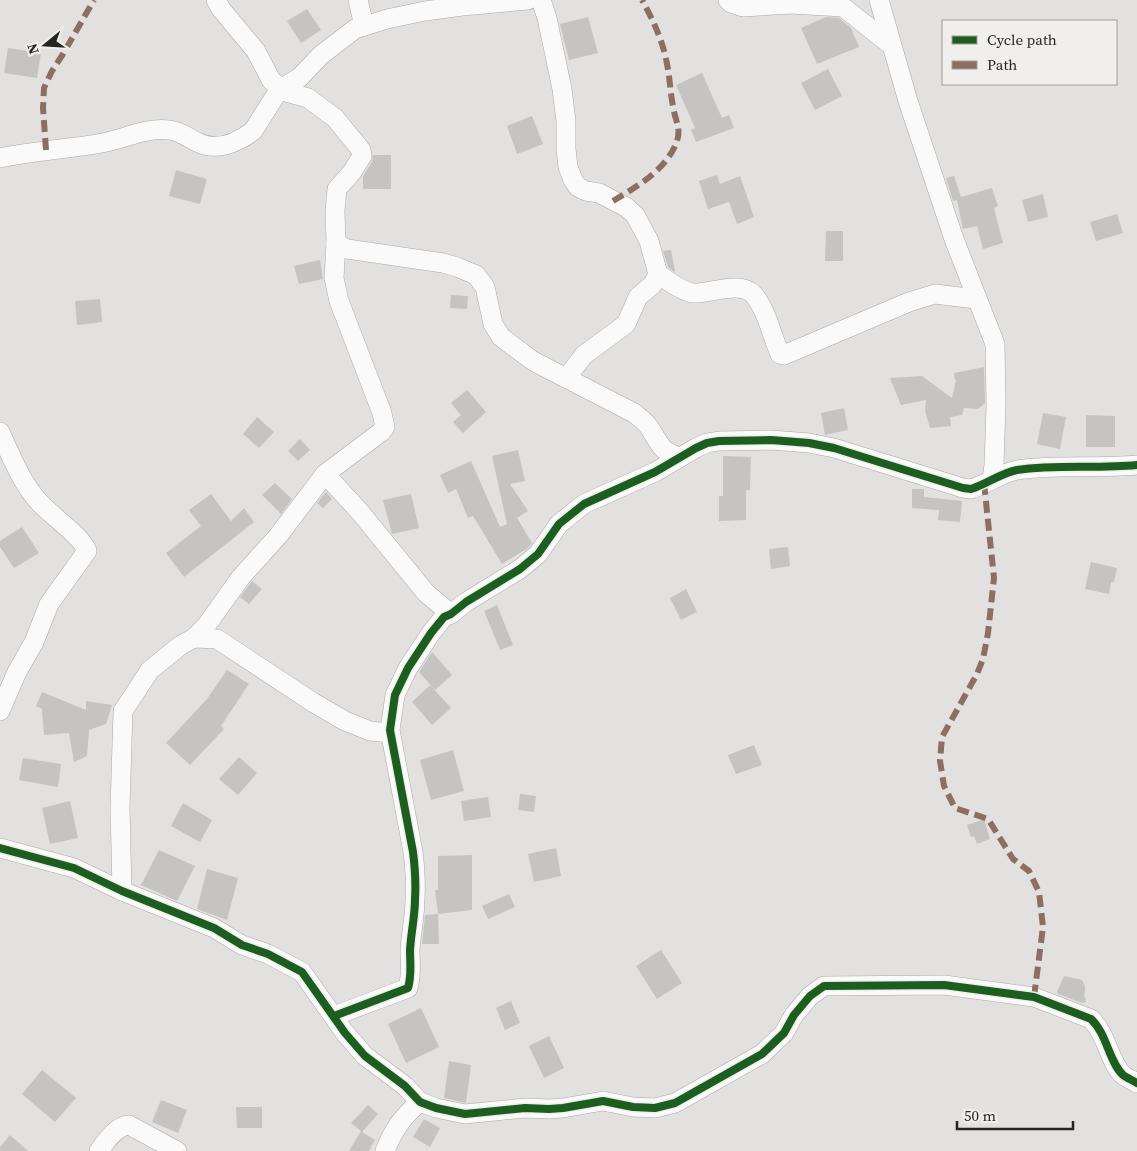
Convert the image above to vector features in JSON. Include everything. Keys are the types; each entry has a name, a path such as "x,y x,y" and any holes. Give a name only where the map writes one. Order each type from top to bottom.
{"street":[{"path":"122,891 120,808 123,711 150,670 181,645 194,638 206,626 242,577 278,536 325,474 385,427 382,413 339,301 334,278 337,189 352,172 362,156 361,150 334,118 308,98 279,90 278,86 271,80 256,51 221,9 216,0"},
{"path":"358,0 364,26"},
{"path":"0,158 97,144 155,129 180,132 199,143 218,147 247,136 253,131 279,90 299,78 321,55 346,34 364,26 425,11 528,0"},
{"path":"540,0 546,18 562,89 566,121 568,167 573,180 578,187 586,191 599,193 626,207 635,215 649,241 658,274 653,284 638,297 626,324 584,355 567,378"},
{"path":"728,0 743,7 791,4 844,7 891,45"},
{"path":"879,0 891,45 954,239 976,299 991,329 996,353 995,449 992,479"},
{"path":"336,243 347,249 443,263 456,266 476,275 485,287 493,324 501,337 533,361 634,413 646,423 656,441 665,451 680,457"},
{"path":"658,274 692,293 724,288 742,289 751,292 759,303 780,354 784,355 909,302 935,294 976,299"},
{"path":"0,432 21,477 38,502 86,547 87,551 49,604 34,642 17,672 0,711"},
{"path":"334,1016 408,988 412,973 410,952 416,899 415,871 390,734 395,694 408,668 444,616 451,614 466,602 520,569 538,554 559,524 584,504 655,472 701,446 714,442 771,440 834,448 971,489 1016,471 1068,466 1121,467 1137,465"},
{"path":"325,474 360,512 426,593 451,614"},
{"path":"194,638 217,639 314,703 345,721 370,731 390,734"},
{"path":"0,848 74,868 122,891 214,928 242,945 268,954 302,972 350,1039 365,1056 405,1086 420,1102 436,1108 465,1114 525,1108 563,1108 602,1101 655,1108 675,1103 762,1054 784,1033 794,1015 810,996 824,986 944,985 1034,997 1090,1019 1096,1024 1117,1067 1122,1074 1137,1083"},
{"path":"385,1151 394,1130 408,1112 420,1102"},
{"path":"99,1151 122,1126 129,1125 177,1151"}],"building":[{"path":"307,9 321,30 301,43 287,21"},
{"path":"588,17 598,53 569,60 560,24"},
{"path":"826,17 839,18 851,28 859,47 817,64 801,28"},
{"path":"8,48 41,53 37,78 4,73"},
{"path":"828,69 842,96 815,110 801,83"},
{"path":"702,73 722,118 729,115 734,128 696,142 691,130 695,128 676,85"},
{"path":"532,116 543,144 517,154 507,126"},
{"path":"373,155 391,155 391,189 363,189 363,176 372,162"},
{"path":"176,170 207,179 200,204 169,196"},
{"path":"717,175 720,184 740,176 754,217 737,224 729,202 708,209 699,181"},
{"path":"954,176 961,197 992,188 998,206 994,208 1003,243 983,249 977,226 963,229 957,200 953,201 946,178"},
{"path":"1043,194 1048,217 1028,222 1022,200"},
{"path":"1117,214 1123,233 1096,241 1090,222"},
{"path":"826,231 843,231 843,261 825,261"},
{"path":"671,250 674,272 668,267 663,251"},
{"path":"320,260 323,279 299,284 294,266"},
{"path":"451,295 468,296 467,309 450,308"},
{"path":"100,299 102,322 77,325 75,301"},
{"path":"984,367 985,403 978,409 964,408 962,415 950,417 951,426 930,428 925,411 926,400 901,405 890,378 922,376 952,398 956,380 954,373"},
{"path":"467,390 486,412 463,433 453,422 461,415 451,403"},
{"path":"844,408 848,430 825,435 821,413"},
{"path":"1043,413 1066,417 1060,449 1037,444"},
{"path":"1086,415 1115,416 1115,447 1086,447"},
{"path":"257,417 274,432 259,448 243,434"},
{"path":"300,439 310,450 298,461 288,451"},
{"path":"518,450 525,481 510,484 528,511 517,518 532,543 528,548 502,564 473,516 468,518 456,489 448,493 440,475 471,461 500,527 507,524 492,456"},
{"path":"723,456 751,457 750,490 746,490 746,520 719,521 719,496 723,496"},
{"path":"275,483 292,499 281,514 262,495"},
{"path":"912,489 924,489 924,497 962,501 960,522 938,520 939,510 912,508"},
{"path":"326,492 332,499 323,508 317,503"},
{"path":"211,494 231,521 244,508 254,522 184,577 166,553 201,526 189,510"},
{"path":"411,494 419,528 392,534 383,500"},
{"path":"22,527 39,553 14,568 0,547 0,541"},
{"path":"788,547 790,566 771,569 769,549"},
{"path":"1091,562 1117,568 1114,582 1111,582 1109,594 1085,589"},
{"path":"252,581 262,589 249,604 240,597"},
{"path":"686,589 697,612 681,620 670,598"},
{"path":"497,605 513,645 500,650 484,611"},
{"path":"432,652 452,675 435,690 419,672"},
{"path":"227,670 249,684 221,726 224,729 190,765 166,743 207,699"},
{"path":"430,685 451,708 432,725 412,702"},
{"path":"42,692 86,710 86,701 112,705 106,724 89,730 87,756 74,762 69,733 44,735 42,709 36,706"},
{"path":"754,745 762,765 736,774 728,755"},
{"path":"453,750 464,791 431,800 420,760"},
{"path":"239,757 257,773 238,795 219,779"},
{"path":"23,758 61,764 58,787 19,780"},
{"path":"520,794 536,796 534,812 518,810"},
{"path":"488,797 491,817 464,821 461,801"},
{"path":"70,801 78,838 50,844 42,808"},
{"path":"183,803 212,820 200,842 171,826"},
{"path":"984,819 990,839 977,844 974,836 971,837 967,825"},
{"path":"556,848 561,876 534,882 528,854"},
{"path":"159,850 195,866 177,901 141,885"},
{"path":"472,855 472,910 438,914 435,890 438,890 438,856"},
{"path":"207,869 238,878 227,920 197,909"},
{"path":"509,894 515,907 488,919 482,906"},
{"path":"438,914 439,944 422,944 425,915"},
{"path":"661,950 682,983 657,999 636,966"},
{"path":"1064,976 1082,980 1085,986 1086,1002 1082,1003 1058,994 1057,992"},
{"path":"511,1001 520,1023 505,1030 496,1008"},
{"path":"421,1008 439,1047 406,1063 388,1024"},
{"path":"549,1036 564,1068 544,1078 529,1046"},
{"path":"449,1061 471,1065 466,1103 444,1098"},
{"path":"42,1070 76,1098 55,1122 22,1094"},
{"path":"161,1100 187,1110 178,1133 152,1122"},
{"path":"368,1105 378,1114 362,1132 375,1140 369,1151 349,1151 361,1131 351,1123"},
{"path":"236,1107 262,1107 262,1128 237,1128"},
{"path":"424,1119 440,1128 430,1147 413,1137"},
{"path":"10,1135 28,1151 0,1151 0,1147"}],"marked path":[{"path":"46,150 43,108 44,88 94,0"},
{"path":"613,201 640,184 663,164 675,146 678,135 678,126 663,47 642,0"},
{"path":"984,483 994,578 988,633 983,659 977,674 942,737 940,761 944,786 955,808 988,819 1013,859 1029,871 1039,892 1043,927 1034,997"}],"cycle path":[{"path":"334,1016 408,988 415,905 415,870 390,730 395,695 408,668 444,617 520,569 538,554 559,524 584,504 655,472 696,448 707,443 719,441 771,440 809,443 834,448 971,489 1017,470 1047,467 1137,465"},
{"path":"0,848 74,868 122,891 214,928 242,945 268,954 302,972 345,1033 365,1056 405,1086 420,1102 436,1108 465,1114 525,1108 563,1108 603,1101 633,1107 655,1108 675,1103 762,1054 784,1033 794,1015 810,996 824,986 944,985 1034,997 1091,1019 1101,1032 1118,1069 1123,1075 1137,1083"}]}
